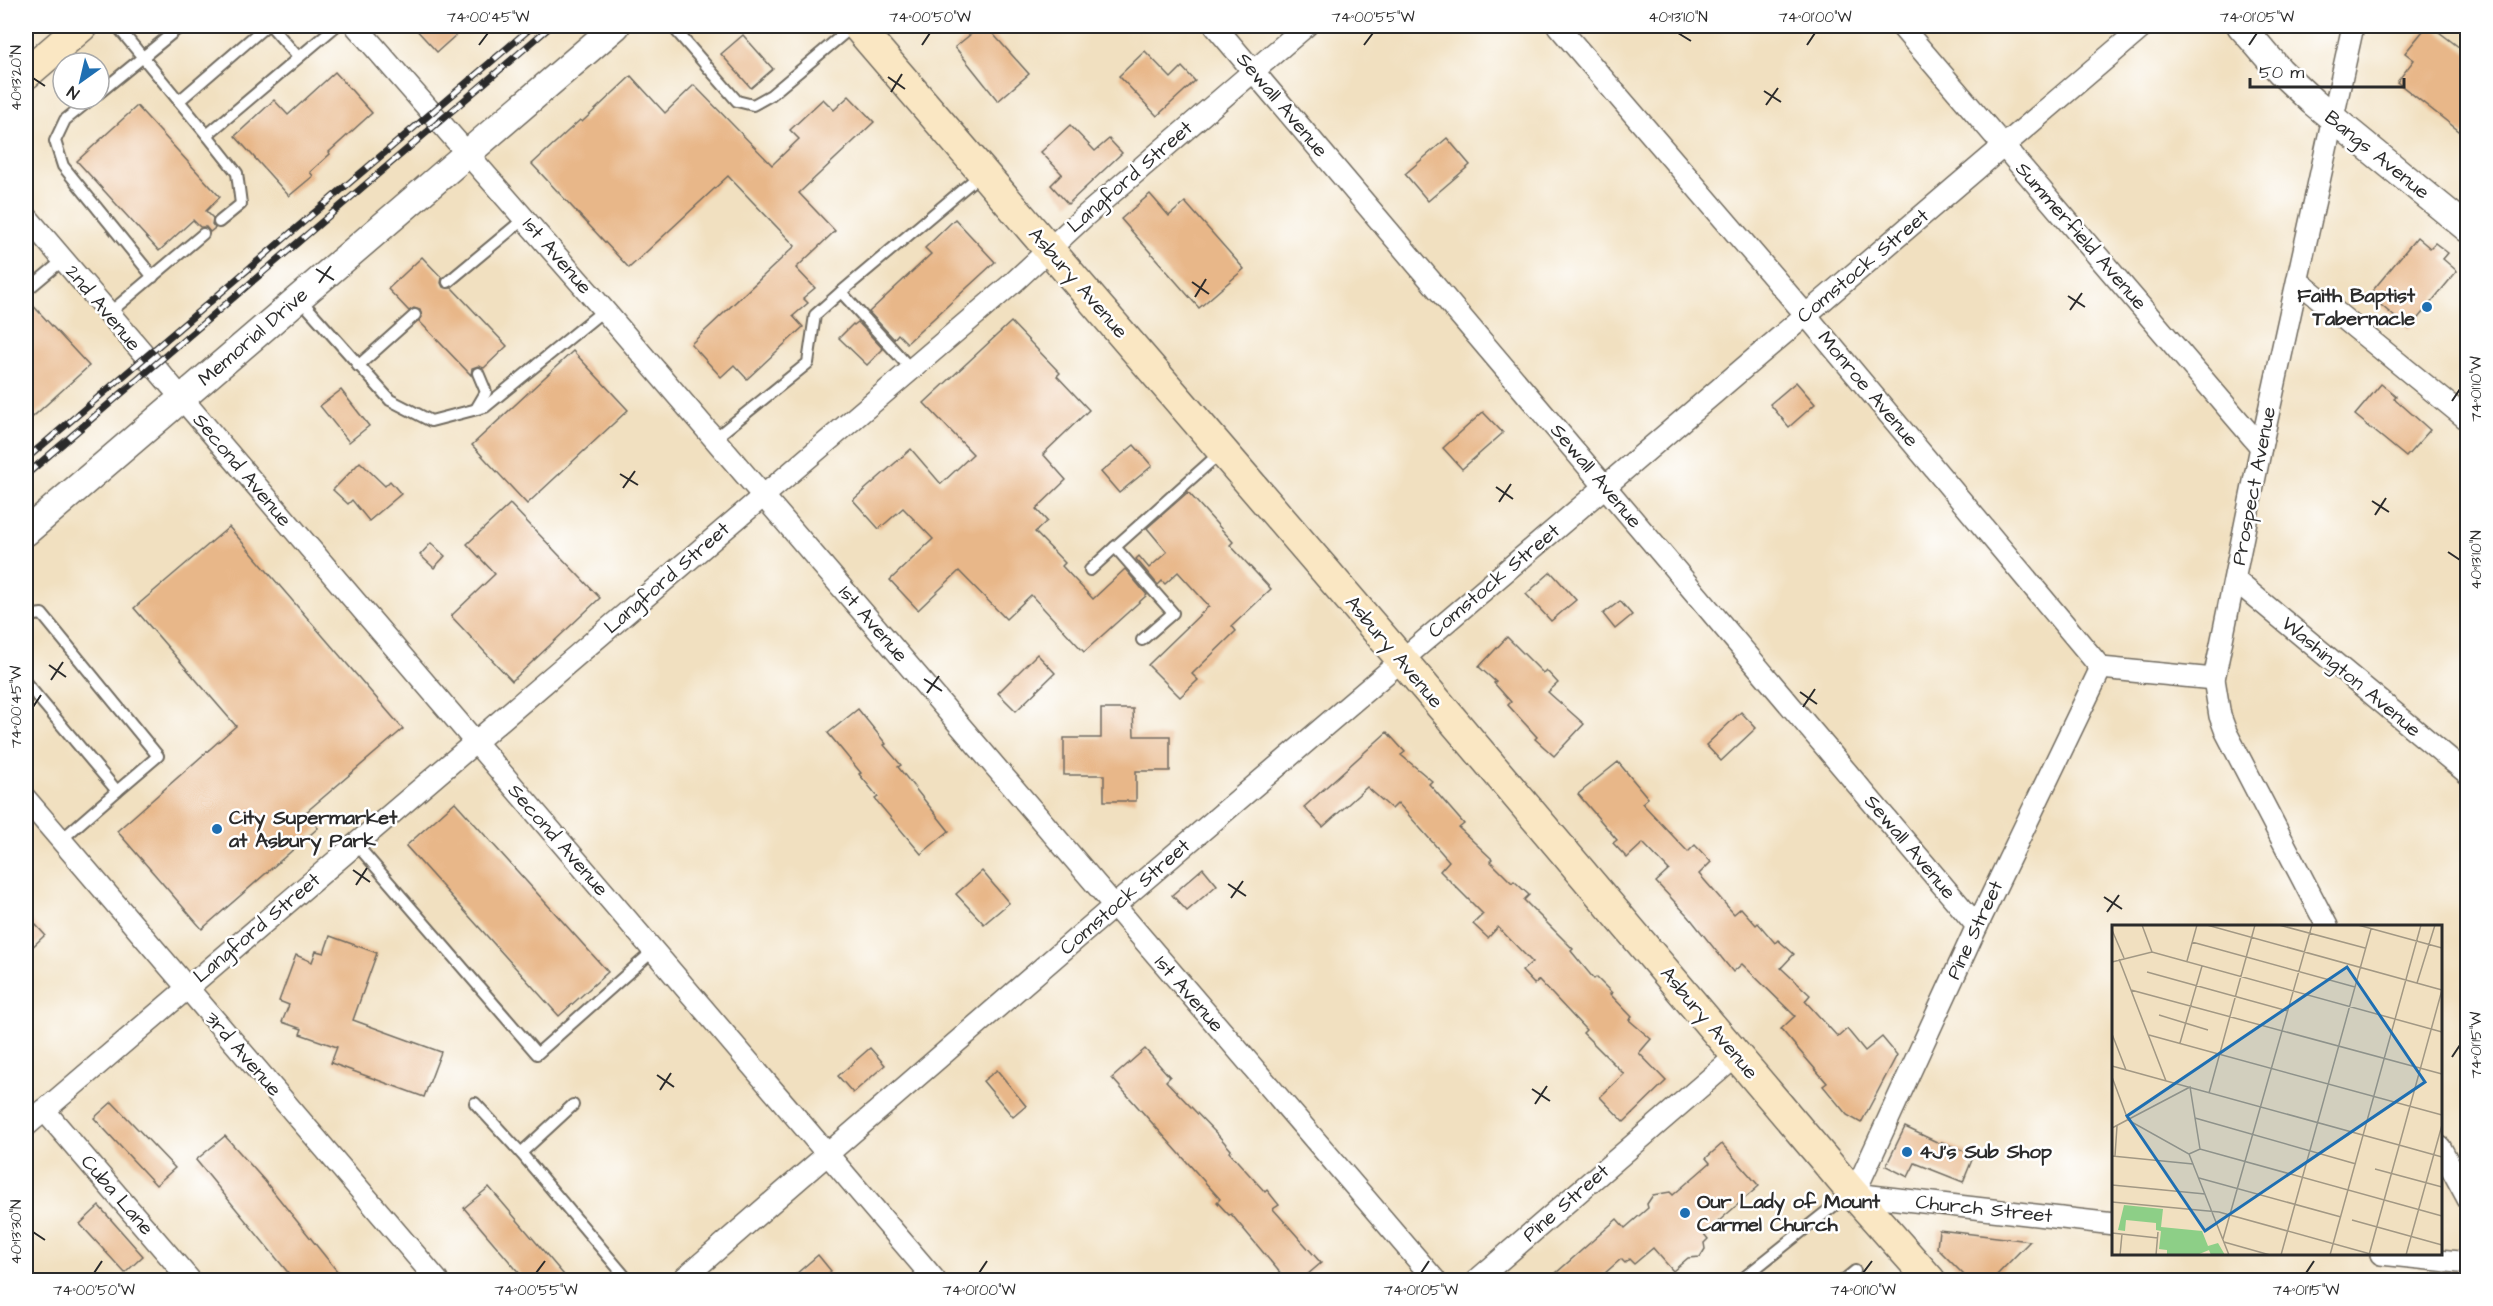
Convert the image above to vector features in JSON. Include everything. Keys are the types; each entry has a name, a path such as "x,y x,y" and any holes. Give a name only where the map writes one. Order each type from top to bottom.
{"main road":[{"path":"26,74 82,26"},
{"name":"Asbury Avenue","path":"855,26 1402,660 1852,1193 1930,1281"}],"street":[{"name":"1st Avenue","path":"356,26 525,218 1435,1281"},
{"name":"Memorial Drive","path":"26,532 616,26"},
{"name":"Sewall Avenue","path":"1215,26 1977,926"},
{"name":"Langford Street","path":"26,1126 911,369 1306,26"},
{"name":"Monroe Avenue","path":"1558,26 1806,315 2101,668"},
{"name":"Summerfield Avenue","path":"1901,26 2261,447"},
{"name":"Comstock Street","path":"685,1280 826,1153 2144,26"},
{"name":"Bangs Avenue","path":"2241,26 2280,71 2332,118 2468,229"},
{"name":"Prospect Avenue","path":"2326,925 2226,732 2220,716 2214,679 2261,447 2353,26"},
{"name":"2nd Avenue","path":"26,216 181,399"},
{"path":"2298,281 2468,420"},
{"name":"Second Avenue","path":"181,399 935,1281"},
{"name":"Washington Avenue","path":"2235,580 2468,774"},
{"path":"2101,668 2214,679"},
{"name":"Pine Street","path":"1852,1193 2101,668"},
{"name":"3rd Avenue","path":"26,799 437,1281"},
{"name":"Pine Street","path":"1477,1281 1736,1056"},
{"name":"Cuba Lane","path":"44,1110 190,1281"},
{"path":"2442,1151 2468,1199"},
{"name":"Church Street","path":"1852,1193 2112,1224"},
{"path":"2391,1255 2468,1263"}],"lane":[{"path":"117,26 237,173 241,204 219,222"},
{"path":"111,83 181,26"},
{"path":"179,101 266,26"},
{"path":"272,26 298,57"},
{"path":"207,135 336,26"},
{"path":"672,26 737,101 753,105 771,95 855,26"},
{"path":"77,111 65,120 55,141 63,166 153,277"},
{"path":"714,439 808,363 815,315 982,173"},
{"path":"448,282 525,218"},
{"path":"108,314 203,234"},
{"path":"26,291 63,260"},
{"path":"841,292 911,369"},
{"path":"299,298 390,400 431,421 484,407 604,310"},
{"path":"358,366 415,315"},
{"path":"476,409 486,392 478,373"},
{"path":"1090,570 1222,451"},
{"path":"1115,547 1173,614 1142,640"},
{"path":"26,616 42,614 158,756 61,840"},
{"path":"26,683 117,791"},
{"path":"356,844 537,1054 653,951"},
{"path":"475,1103 521,1153 628,1281"},
{"path":"521,1153 573,1106"},
{"path":"1742,1281 1852,1193"},
{"path":"1844,1281 1855,1270"}],"building":[{"path":"413,26 466,26 437,52"},
{"path":"981,26 986,26 1029,74 998,101 955,47"},
{"path":"2427,26 2431,26 2468,54 2468,138 2397,82 2414,60 2405,53"},
{"path":"743,35 773,69 751,88 721,54"},
{"path":"1145,51 1171,78 1182,67 1195,81 1157,116 1119,76"},
{"path":"335,72 372,113 310,172 313,176 289,196 235,136 274,100 288,115"},
{"path":"631,76 665,113 694,85 772,165 799,139 790,130 823,99 834,110 849,96 874,122 799,193 835,231 796,268 815,288 803,298 808,303 793,316 803,327 747,379 734,365 721,377 691,344 795,246 728,176 629,268 532,164 580,120 582,122"},
{"path":"137,106 220,197 206,211 213,218 212,224 215,228 210,232 193,220 159,251 77,161"},
{"path":"1070,125 1095,151 1109,139 1122,153 1068,204 1051,185 1062,174 1041,152"},
{"path":"1447,138 1470,165 1428,201 1405,174"},
{"path":"1150,194 1169,216 1185,202 1244,269 1199,308 1121,219"},
{"path":"955,219 995,262 907,343 898,334 894,339 869,312 931,254 925,248"},
{"path":"2417,237 2430,248 2435,243 2448,253 2443,259 2457,271 2409,329 2369,295"},
{"path":"422,257 442,278 443,287 452,288 507,346 484,368 478,366 472,368 471,375 419,321 422,317 420,310 414,308 409,311 388,289"},
{"path":"26,298 89,366 26,423"},
{"path":"858,322 883,349 867,365 839,338"},
{"path":"1011,322 1060,373 1057,376 1089,410 1043,454 1066,480 1036,509 1047,521 1035,532 1065,563 1062,566 1093,599 1125,569 1147,595 1084,652 1031,595 1006,619 959,571 918,610 890,580 933,539 903,508 879,529 853,500 911,449 941,484 973,454 924,403"},
{"path":"573,351 628,410 527,504 472,445"},
{"path":"1796,382 1815,404 1789,427 1770,404"},
{"path":"2381,384 2430,430 2406,457 2355,415"},
{"path":"341,390 369,426 349,442 320,406"},
{"path":"1483,412 1503,433 1462,469 1443,448"},
{"path":"1134,445 1152,466 1119,493 1101,472"},
{"path":"360,462 385,486 390,481 401,494 369,521 352,500 348,504 333,490"},
{"path":"1188,492 1233,542 1230,545 1271,589 1232,626 1236,631 1192,674 1198,680 1180,697 1148,665 1209,606 1178,572 1165,584 1162,581 1158,585 1136,559 1139,556 1149,568 1167,552 1147,528"},
{"path":"510,504 600,598 512,681 451,616 495,574 467,544"},
{"path":"229,527 403,729 305,813 318,828 202,929 117,831 236,726 134,608"},
{"path":"431,543 445,556 434,568 420,555"},
{"path":"1551,572 1576,600 1551,621 1526,594"},
{"path":"1620,601 1632,615 1615,629 1603,614"},
{"path":"1507,637 1543,673 1546,670 1558,683 1548,692 1584,724 1554,756 1535,739 1537,737 1508,705 1511,702 1494,683 1496,682 1479,667"},
{"path":"1037,654 1055,673 1016,711 998,693"},
{"path":"858,709 901,765 898,767 949,831 921,854 875,799 878,797 859,774 861,773 828,733"},
{"path":"1101,709 1133,709 1134,736 1170,736 1170,771 1136,771 1136,801 1104,801 1104,775 1064,775 1064,738 1101,738"},
{"path":"1741,712 1756,728 1721,761 1706,745"},
{"path":"1387,732 1405,752 1401,755 1432,781 1429,784 1464,824 1459,828 1492,859 1490,861 1512,883 1514,881 1529,895 1524,900 1573,949 1571,951 1594,979 1596,977 1612,993 1610,994 1632,1017 1629,1020 1651,1039 1639,1053 1666,1081 1624,1122 1600,1097 1624,1074 1583,1033 1586,1030 1539,980 1534,984 1522,971 1532,962 1498,927 1488,938 1473,924 1483,914 1440,871 1449,861 1398,803 1392,809 1367,787 1323,827 1304,807"},
{"path":"1618,762 1648,798 1642,803 1688,852 1695,845 1711,862 1699,874 1734,914 1741,908 1775,943 1778,940 1794,954 1781,968 1810,995 1805,1001 1838,1037 1847,1029 1865,1051 1882,1037 1897,1055 1861,1123 1847,1115 1823,1086 1827,1083 1781,1029 1795,1016 1742,964 1733,972 1689,917 1656,882 1669,870 1643,843 1627,858 1613,843 1617,840 1578,794"},
{"path":"455,802 608,972 559,1016 406,846"},
{"path":"1203,868 1217,885 1187,911 1172,895"},
{"path":"982,871 1009,903 984,924 956,894"},
{"path":"26,914 45,935 26,953"},
{"path":"330,936 377,953 353,1020 441,1052 424,1097 331,1063 337,1047 300,1034 302,1029 282,1022 289,1005 279,1001 296,955 312,962 316,951 324,953"},
{"path":"870,1048 885,1065 853,1093 838,1076"},
{"path":"1145,1049 1170,1077 1166,1081 1218,1135 1231,1150 1229,1152 1265,1192 1267,1190 1279,1205 1273,1209 1321,1263 1300,1281 1287,1281 1231,1214 1229,1215 1217,1202 1220,1199 1112,1078"},
{"path":"997,1070 1026,1106 1013,1117 983,1081"},
{"path":"112,1102 175,1168 156,1185 94,1118"},
{"path":"1905,1127 1941,1144 1942,1142 1974,1155 1963,1182 1915,1163 1908,1177 1886,1166"},
{"path":"225,1136 264,1180 345,1281 295,1281 196,1160"},
{"name":"Our Lady of Mount Carmel Church","path":"1722,1144 1759,1186 1704,1234 1708,1239 1704,1243 1705,1249 1700,1257 1688,1258 1673,1271 1653,1248 1634,1264 1629,1259 1625,1263 1621,1259 1596,1281 1547,1281 1617,1219 1625,1228 1648,1208 1647,1204 1653,1195 1670,1192 1673,1195 1710,1163 1706,1158"},
{"path":"489,1187 569,1281 526,1281 464,1208"},
{"path":"99,1206 143,1256 125,1273 80,1224"},
{"path":"1939,1230 2030,1241 1991,1281 1970,1281 1937,1248"},
{"path":"818,1255 831,1271 820,1281 788,1281"}],"railway":[{"path":"26,459 533,26"},
{"path":"26,475 551,26"}],"place":[{"name":"Faith Baptist Tabernacle","path":"2427,307"},
{"name":"City Supermarket at Asbury Park","path":"217,829"},
{"name":"4J's Sub Shop","path":"1907,1152"},
{"name":"Our Lady of Mount Carmel Church","path":"1685,1213"}]}
